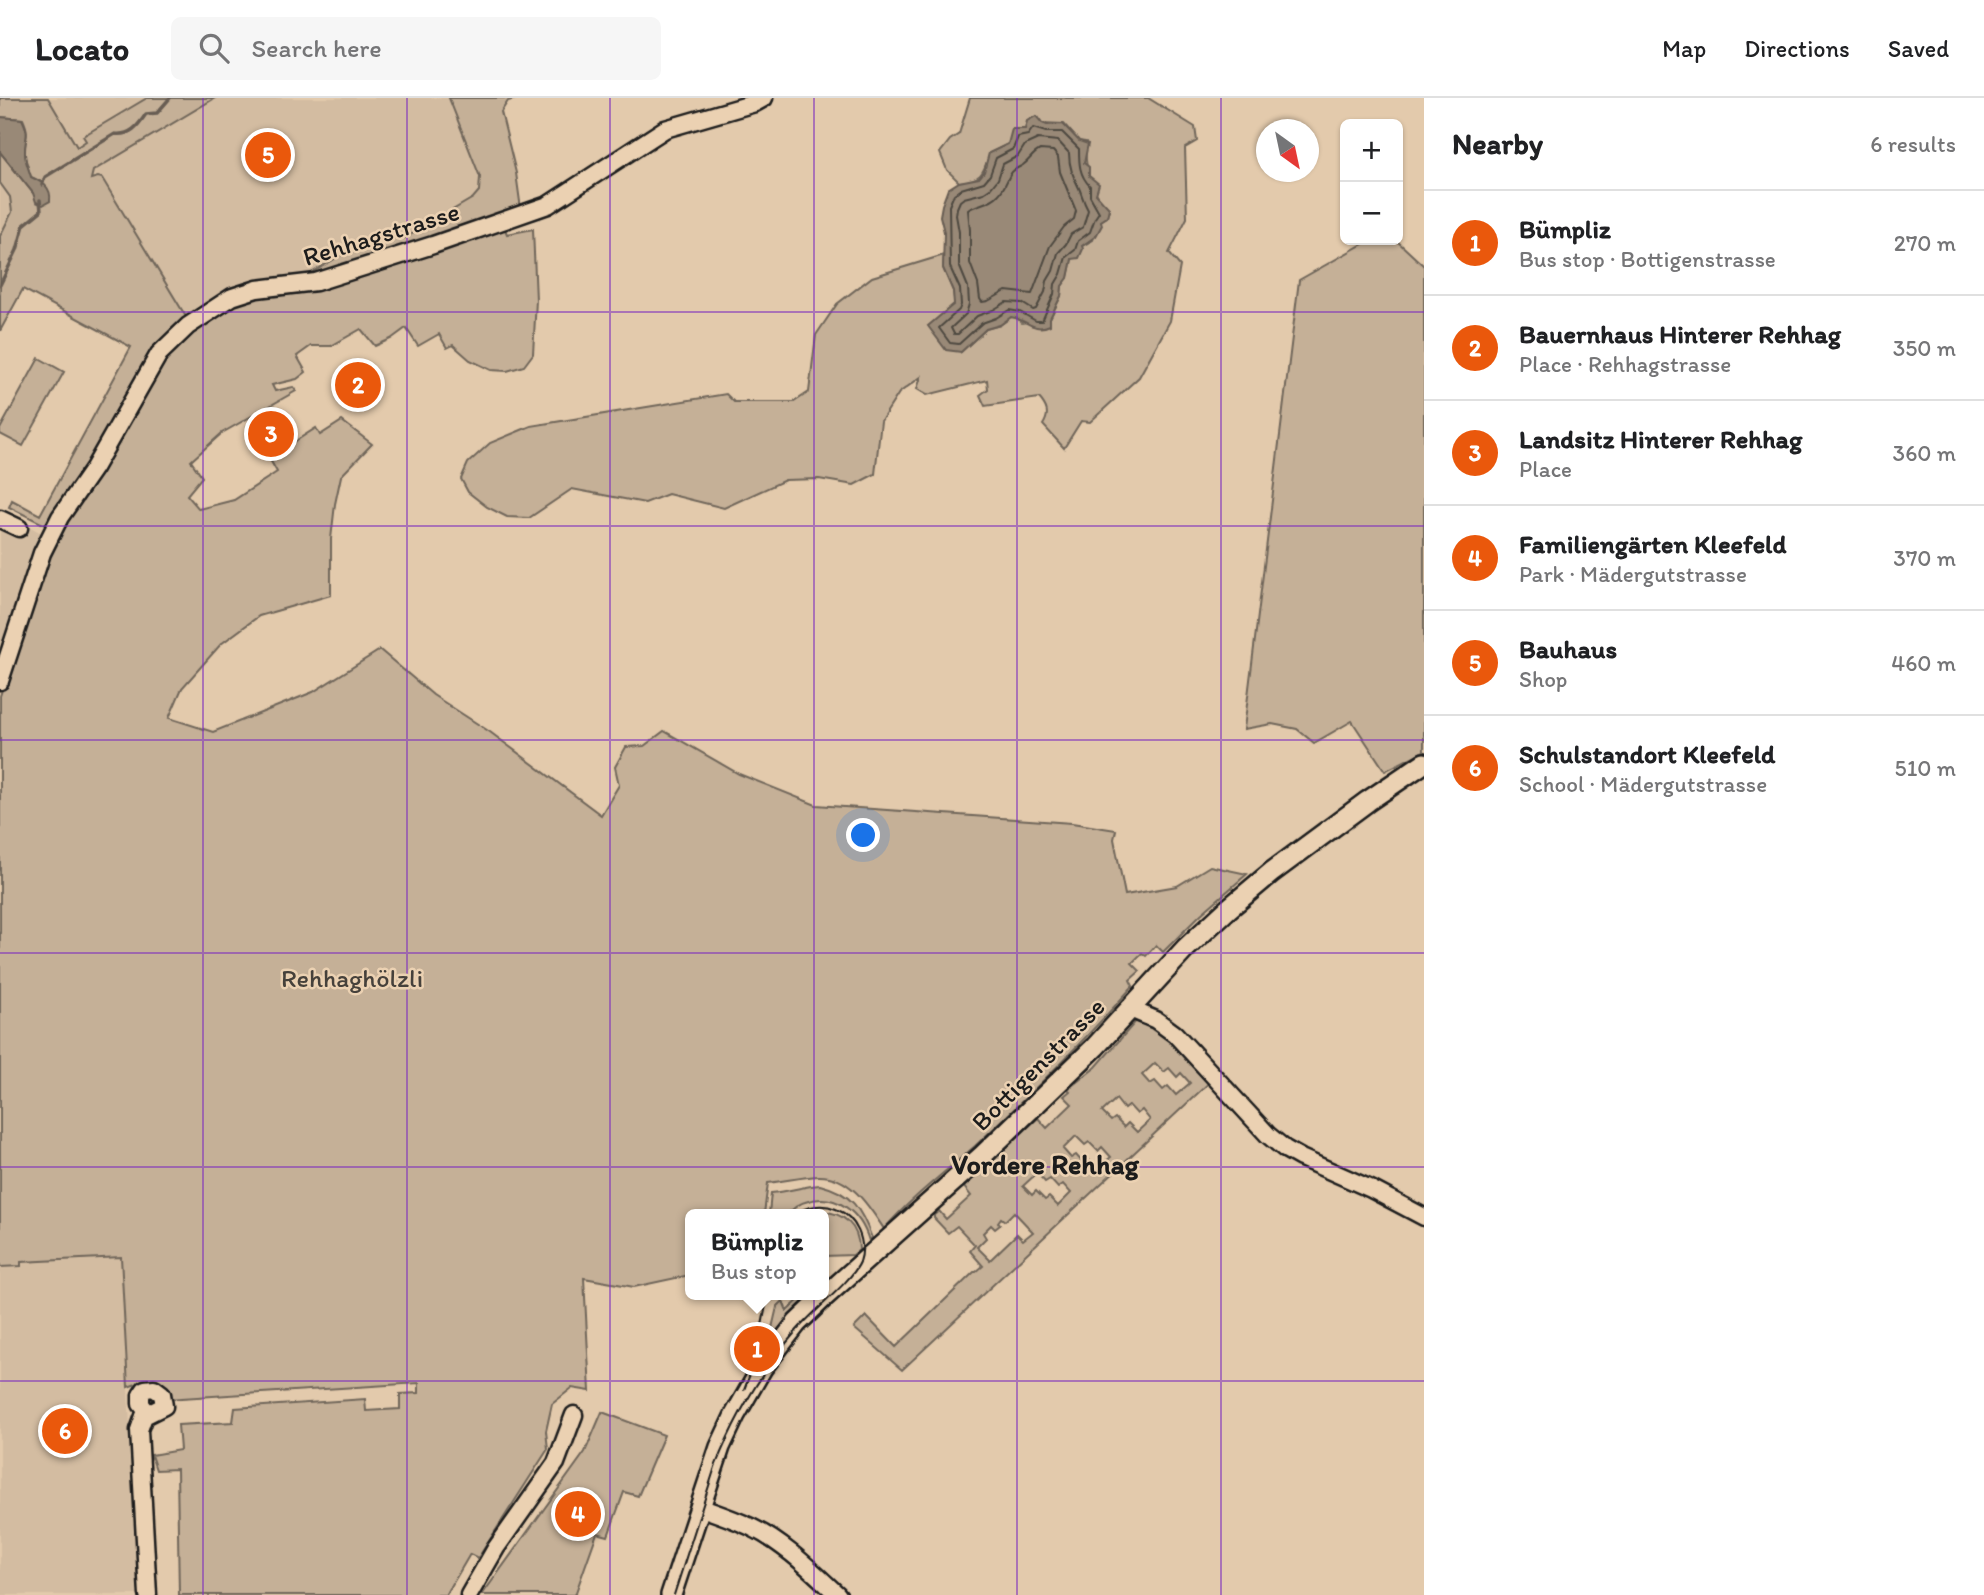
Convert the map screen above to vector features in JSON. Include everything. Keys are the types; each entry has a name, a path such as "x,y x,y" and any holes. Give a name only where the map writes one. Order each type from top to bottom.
{"street":[{"name":"Rehhagstrasse","path":"0,681 50,535 105,450 148,370 159,354 188,326 243,292 316,282 548,205 665,129 764,98"},
{"path":"0,519 19,528"},
{"name":"Bottigenstrasse","path":"829,1293 983,1155 1095,1047 1195,940 1272,872 1379,793 1424,764"},
{"path":"1130,1009 1156,1020 1175,1034 1268,1135 1285,1149 1424,1217"},
{"name":"Bottigenstrasse","path":"671,1595 720,1447 735,1415 762,1368 786,1336 821,1300"},
{"path":"148,1413 141,1420 139,1430 148,1595"},
{"path":"469,1595 496,1548 556,1463 574,1415"},
{"path":"699,1507 751,1527 781,1545 838,1595"}],"shaded area":[{"path":"44,98 465,98 501,197 333,270 245,284 182,325 91,180"},
{"path":"0,183 10,197 12,212 0,236"},
{"path":"0,510 43,534 0,666"},
{"path":"121,1257 139,1595 0,1595 0,1267 21,1266 21,1262"}],"green space":[{"path":"0,98 48,98 77,147 86,141 83,136 147,98 215,98 93,171 91,179 102,178 188,320 241,285 308,275 369,238 405,238 473,198 479,191 480,177 449,98 519,98 508,101 501,112 516,173 521,209 313,278 249,286 188,321 49,527 9,507 12,500 40,515 131,347 23,289 0,331 0,236 12,212 10,197 0,183 0,152 33,193 42,182 31,177 27,166 27,130 23,119 0,117"},
{"path":"970,98 1148,98 1195,127 1197,141 1185,148 1187,218 1169,253 1180,266 1170,321 1139,377 1090,422 1081,421 1064,448 1043,425 1047,411 1039,398 985,406 980,395 988,389 987,380 927,395 917,389 921,377 899,393 881,421 875,474 854,485 819,479 785,480 724,508 668,494 645,503 572,489 529,518 507,517 487,507 468,492 461,479 468,463 490,443 531,426 726,394 734,402 794,402 809,392 816,335 837,304 872,277 944,255 943,268 953,291 961,352 986,329 1000,325 1011,317 1022,323 1050,318 1061,296 1072,259 1082,246 1093,240 1100,221 1107,217 1109,209 1097,194 1090,178 1086,142 1079,141 1064,124 1042,123 1039,118 1008,144 990,153 980,175 973,180 959,182 947,170 940,153 950,140 959,134"},
{"name":"Rehhaghölzli","path":"504,227 507,234 533,229 536,300 533,354 524,366 507,371 491,370 470,360 453,345 447,348 439,334 418,346 406,328 375,346 361,329 331,346 311,346 297,356 306,372 297,379 272,385 275,391 293,387 296,391 222,433 191,461 202,477 187,495 199,509 234,500 277,472 269,458 316,428 320,435 342,421 372,444 341,476 331,539 331,595 259,616 221,644 182,688 169,718 213,732 313,692 380,650 433,695 490,732 601,815 619,785 615,767 626,747 644,746 664,731 739,774 816,805 1072,823 1116,830 1114,839 1125,895 1177,886 1210,866 1247,874 1163,952 1156,945 1146,956 1142,953 1132,963 1140,971 1130,980 1133,986 1095,1027 1016,1107 916,1196 884,1229 857,1194 840,1181 818,1176 768,1183 765,1209 685,1209 685,1276 634,1287 584,1278 590,1391 572,1388 552,1404 546,1431 548,1449 478,1558 470,1554 446,1595 179,1595 177,1469 156,1470 151,1455 180,1450 178,1425 233,1422 235,1408 365,1399 366,1411 400,1409 400,1394 419,1393 419,1383 166,1399 158,1382 144,1381 128,1387 121,1257 21,1262 21,1266 0,1267 0,696 48,554 159,359 185,335 246,297"},
{"path":"1361,245 1401,245 1424,266 1424,751 1385,771 1352,721 1314,743 1297,729 1272,724 1244,729 1299,280"},
{"path":"39,358 64,372 23,446 0,434 0,429"},
{"path":"1137,1020 1156,1025 1212,1080 902,1370 854,1328 866,1316 896,1347 983,1266 970,1251 975,1245 957,1226 948,1233 934,1215 939,1211 946,1219 971,1196 964,1187 1038,1118 1047,1128 1072,1104 1064,1096 1070,1091 1068,1089 1096,1067","holes":["1155,1063 1164,1072 1169,1068 1177,1077 1181,1073 1190,1083 1176,1095 1168,1086 1163,1090 1155,1081 1150,1084 1142,1075","1116,1099 1124,1109 1129,1105 1137,1114 1142,1110 1150,1120 1137,1132 1128,1123 1124,1127 1115,1118 1111,1121 1102,1112","1076,1136 1085,1145 1089,1142 1098,1151 1102,1147 1111,1157 1097,1169 1089,1160 1084,1164 1076,1155 1071,1158 1063,1149","1037,1173 1045,1182 1050,1179 1058,1188 1063,1184 1071,1193 1058,1206 1049,1197 1045,1200 1036,1191 1032,1195 1023,1186","1014,1212 1033,1232 1023,1240 1017,1234 990,1260 977,1247 986,1238 983,1233 991,1225 995,1229 1000,1225 998,1222 1001,1218 1005,1221"]},
{"path":"820,1185 831,1188 854,1204 872,1238 869,1241 853,1213 837,1202 816,1199 793,1209 769,1209 771,1193"},
{"path":"829,1212 842,1217 853,1227 859,1250 853,1255 829,1256"},
{"path":"799,1300 805,1300 769,1341 777,1307 783,1301 787,1311"},
{"path":"602,1412 664,1435 638,1496 624,1492 608,1536 597,1533 575,1595 482,1595 585,1452"}],"water":[{"path":"1036,116 1047,125 1063,124 1079,141 1088,144 1084,163 1089,167 1089,176 1099,184 1096,194 1109,208 1107,217 1101,221 1102,225 1096,236 1082,246 1079,258 1072,259 1068,278 1062,286 1061,296 1050,318 1050,325 1034,327 1011,317 1000,325 986,329 961,352 946,350 928,326 954,304 953,291 943,268 944,232 940,216 948,189 959,182 979,178 984,172 989,153 1008,144 1012,129 1025,129 1027,121"},
{"path":"0,117 22,119 25,125 25,157 31,177 42,183 49,192 50,201 43,205 36,202 33,193 0,152"}],"waterway":[{"path":"42,185 45,177 115,134 133,129 146,114 157,113 170,98"},
{"path":"0,285 17,250 24,225 41,211 40,200"}],"tram line":[{"path":"804,1209 831,1207 843,1213 854,1224 861,1238 862,1254 856,1270 829,1299"},
{"path":"744,1390 755,1361 767,1300"},
{"path":"674,1595 715,1467 731,1430 761,1377 785,1345 828,1300"}],"place":[{"name":"Bauhaus","path":"268,155"},
{"name":"Bauernhaus Hinterer Rehhag","path":"358,385"},
{"name":"Landsitz Hinterer Rehhag","path":"271,434"},
{"name":"Bümpliz","path":"757,1349"},
{"name":"Schulstandort Kleefeld","path":"65,1431"},
{"name":"Familiengärten Kleefeld","path":"578,1514"}],"district":[{"name":"Vordere Rehhag","path":"1045,1164"}]}
